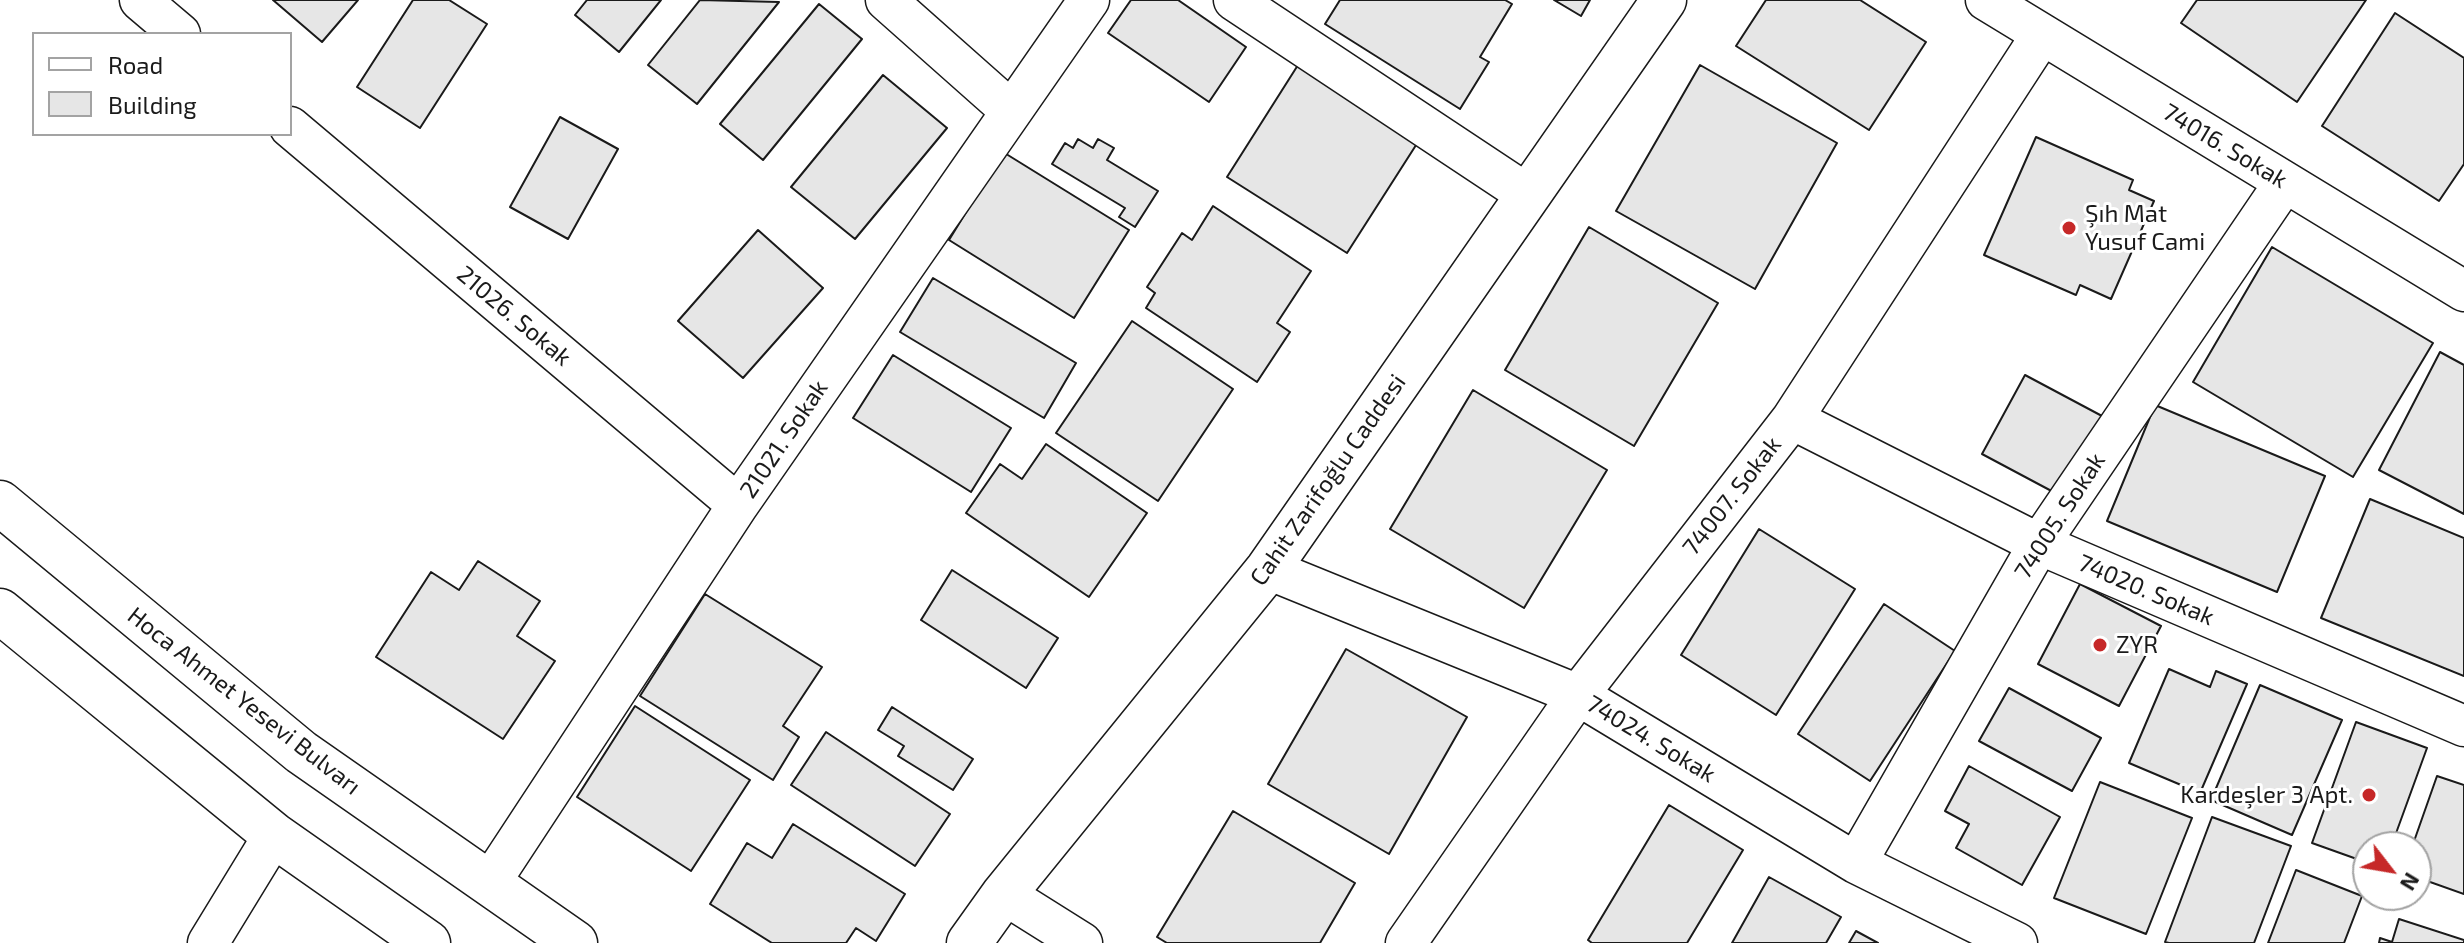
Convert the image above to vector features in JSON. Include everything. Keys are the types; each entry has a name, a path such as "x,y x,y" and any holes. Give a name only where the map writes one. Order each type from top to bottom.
{"main road":[{"name":"Cahit Zarifoğlu Caddesi","path":"969,943 1004,894 1268,569 1664,0"},
{"name":"Hoca Ahmet Yesevi Bulvarı","path":"0,503 301,752 575,943"},
{"path":"0,611 274,835 428,943"}],"street":[{"path":"140,0 178,32"},
{"path":"886,0 1010,110"},
{"name":"21021. Sokak","path":"489,884 738,505 1089,0"},
{"path":"1234,0 1528,195"},
{"name":"74016. Sokak","path":"1986,0 2464,291"},
{"name":"74007. Sokak","path":"1406,943 1578,695 1792,419 2041,36"},
{"name":"21026. Sokak","path":"292,129 738,505"},
{"name":"74005. Sokak","path":"1856,863 2039,544 2285,182"},
{"name":"74020. Sokak","path":"1792,419 2039,544 2464,726"},
{"name":"74024. Sokak","path":"1268,569 1578,695 1856,863 2017,943"},
{"path":"208,943 274,835"},
{"path":"1004,894 1082,943"}],"building":[{"path":"273,0 358,0 322,42"},
{"path":"413,0 449,0 487,24 420,128 357,87"},
{"path":"587,0 661,0 619,52 575,15"},
{"path":"700,0 779,2 697,104 648,65"},
{"path":"1131,0 1178,0 1246,47 1209,102 1108,33"},
{"path":"1340,0 1505,0 1512,4 1480,57 1489,62 1460,109 1325,24"},
{"path":"1554,0 1590,0 1581,16"},
{"path":"1766,0 1860,0 1926,42 1869,130 1736,46"},
{"path":"2197,0 2366,0 2297,102 2181,23"},
{"path":"819,4 862,39 763,160 720,124"},
{"path":"2395,13 2464,58 2464,164 2439,201 2322,126"},
{"path":"1298,65 1418,142 1347,253 1227,177"},
{"path":"1700,65 1837,143 1755,289 1616,211"},
{"path":"883,75 947,128 855,239 791,187"},
{"path":"560,117 618,149 568,239 510,207"},
{"name":"Şıh Mat Yusuf Cami","path":"2036,137 2133,180 2129,190 2154,201 2111,299 2080,285 2076,295 1984,255"},
{"path":"1078,139 1093,148 1098,139 1114,148 1107,160 1158,191 1135,227 1119,217 1125,208 1052,164 1065,143 1073,148"},
{"path":"1003,152 1129,230 1074,318 949,240"},
{"path":"1213,206 1311,271 1277,323 1290,332 1257,382 1146,308 1155,293 1147,287 1182,233 1192,240"},
{"path":"1589,227 1718,303 1634,446 1505,370"},
{"path":"758,230 823,288 743,378 678,321"},
{"path":"2272,247 2433,343 2353,477 2193,382"},
{"path":"933,278 1076,363 1044,418 900,332"},
{"path":"1132,321 1233,389 1158,501 1056,433"},
{"path":"2440,352 2464,365 2464,514 2379,470"},
{"path":"893,355 1011,428 971,492 853,418"},
{"path":"2025,375 2102,416 2059,495 1982,454"},
{"path":"1473,390 1607,470 1524,608 1390,529"},
{"path":"2155,405 2325,476 2277,592 2107,521"},
{"path":"1046,444 1147,513 1089,597 966,513 1000,464 1022,479"},
{"path":"2370,499 2464,538 2464,676 2321,618"},
{"path":"1759,529 1855,589 1776,715 1681,655"},
{"path":"478,561 540,601 517,636 555,661 503,739 376,657 431,572 459,590"},
{"path":"952,570 1058,638 1026,688 921,620"},
{"name":"ZYR","path":"2080,584 2161,626 2119,706 2038,664"},
{"path":"705,594 822,667 783,726 799,737 773,780 640,696"},
{"path":"1884,604 1955,651 1870,781 1798,734"},
{"path":"1346,649 1467,717 1389,854 1268,784"},
{"path":"2169,669 2210,687 2216,671 2247,684 2200,793 2129,763"},
{"path":"2260,685 2342,720 2292,835 2211,800"},
{"path":"2009,688 2101,738 2072,791 1979,741"},
{"path":"635,706 750,780 691,871 577,797"},
{"path":"892,707 973,759 953,790 898,756 904,746 878,730"},
{"name":"Kardeşler 3 Apt.","path":"2356,722 2427,748 2397,831 2352,831 2352,857 2312,843"},
{"path":"826,732 950,814 915,866 791,785"},
{"path":"1969,766 2060,817 2022,885 1956,848 1969,824 1945,811"},
{"path":"2437,776 2464,785 2464,894 2432,883 2432,831 2418,831"},
{"path":"2100,782 2192,818 2146,934 2054,898"},
{"path":"1669,805 1743,850 1687,943 1592,943 1588,940"},
{"path":"1233,811 1355,883 1320,943 1167,943 1157,937"},
{"path":"2212,817 2291,846 2254,943 2165,942"},
{"path":"793,824 905,894 876,941 856,928 846,943 772,943 710,904 747,843 772,858"},
{"path":"2296,870 2352,892 2352,911 2356,911 2344,943 2268,943"},
{"path":"1769,877 1841,917 1826,943 1732,943"},
{"path":"2399,919 2464,940 2464,943 2379,943 2380,938 2392,942"},
{"path":"1856,931 1878,943 1849,943"}],"place":[{"name":"Şıh Mat Yusuf Cami","path":"2069,228"},
{"name":"ZYR","path":"2100,645"},
{"name":"Kardeşler 3 Apt.","path":"2369,795"}]}
